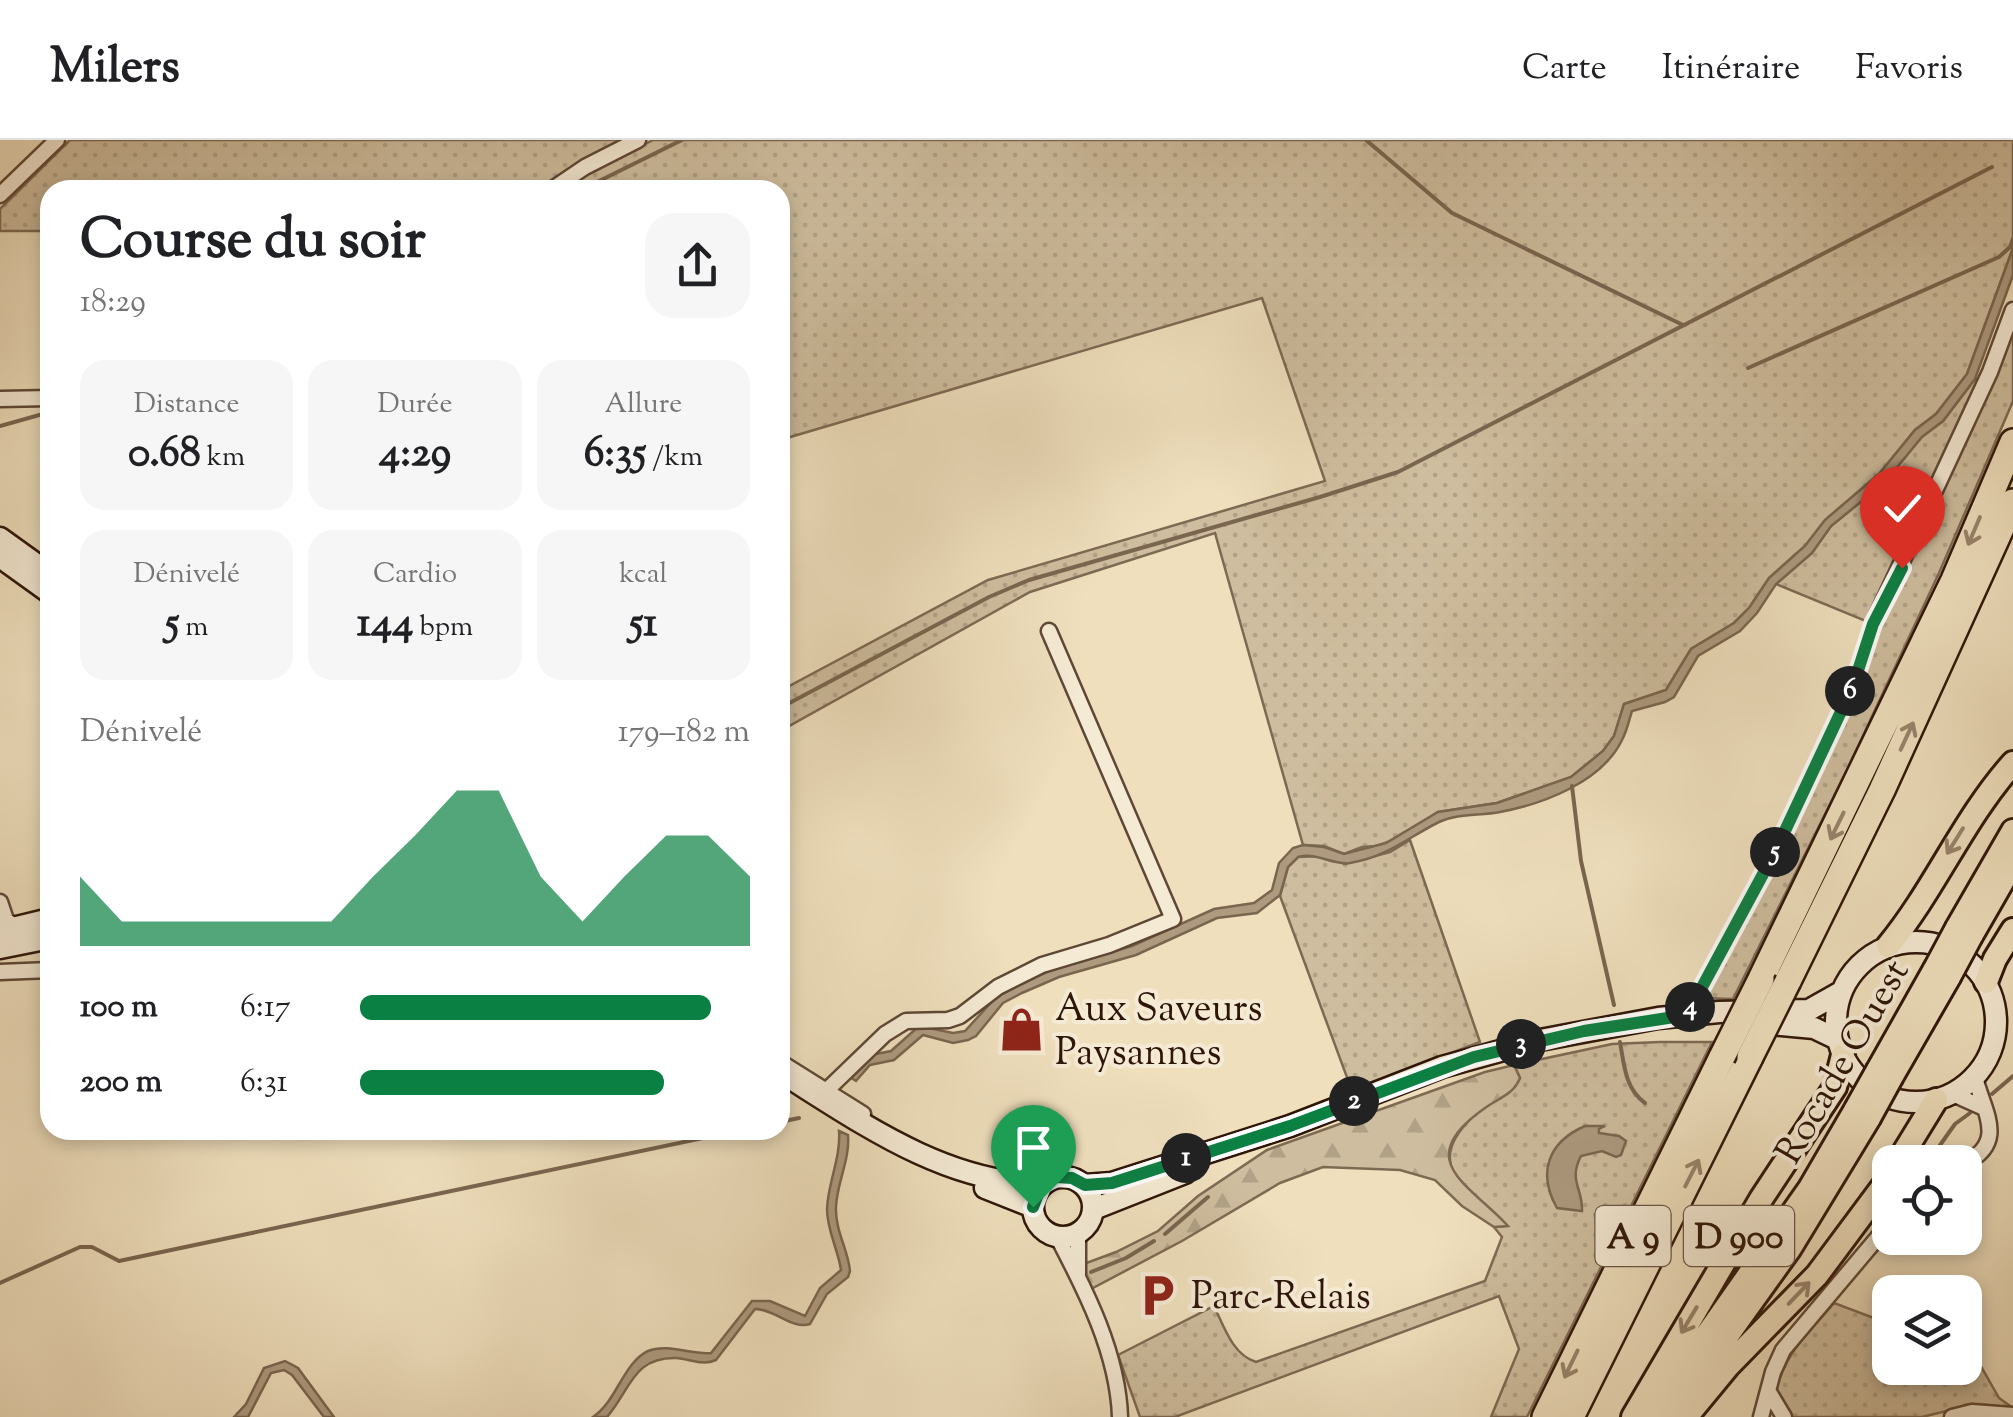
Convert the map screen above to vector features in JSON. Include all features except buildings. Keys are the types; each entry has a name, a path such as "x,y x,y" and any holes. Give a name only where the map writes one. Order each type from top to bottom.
{"highway":[{"name":"A 9","path":"1545,1417 1895,705 2013,442"},
{"name":"A 9","path":"1571,1417 1890,772 2013,502"},
{"path":"1888,946 1906,924 1957,837 2013,763"},
{"name":"Rocade Ouest","path":"1669,1417 1790,1248 1964,932 2013,831"},
{"name":"Rocade Ouest","path":"1964,932 2013,863"},
{"path":"1998,999 1995,958 2013,930"},
{"name":"D 900","path":"1634,1417 1761,1200 1834,1087 1840,1047"},
{"path":"1910,1145 1944,1097"},
{"name":"Rocade Ouest","path":"1650,1417 1862,1114"},
{"name":"D 900","path":"1686,1417 1728,1366 1817,1275 1872,1201"}],"main road":[{"path":"0,538 40,567"},
{"path":"0,557 40,586"},
{"path":"9,929 40,921"},
{"path":"0,948 40,940"},
{"path":"790,1079 854,1121 921,1154 1005,1183 1042,1184 1063,1176 1085,1185 1112,1183 1290,1126 1474,1057 1584,1031 1687,1015 1792,1013 1823,1005 1841,992 1865,960 1888,946 1916,942 1944,946 1968,960 1998,999 1992,1050 1976,1077 1944,1097 1914,1102 1892,1099 1863,1082 1840,1047 1814,1028 1756,1024 1677,1028 1558,1045 1482,1064 1094,1209"},
{"path":"1840,1047 1836,1015 1841,992"},
{"path":"1992,1050 2013,1039"},
{"path":"790,1089 900,1155 1033,1207"},
{"path":"1042,1184 1033,1207 1040,1226 1068,1235 1089,1223 1094,1209 1085,1185"}],"street":[{"path":"565,180 638,140"},
{"path":"0,195 53,141"},
{"path":"1687,1015 1776,850 1853,686 1873,624 1990,372 2013,310"},
{"path":"0,399 40,398"},
{"path":"828,1089 885,1034 906,1021 960,1016 998,987 1029,971 1173,919 1049,631"},
{"path":"0,902 9,929"},
{"path":"0,972 40,970"},
{"path":"790,1068 828,1089 921,1154"},
{"path":"1976,1077 1982,1107 1990,1120 1991,1135 1982,1151"},
{"path":"1944,1097 1982,1107"},
{"path":"1068,1235 1078,1275 1129,1417"},
{"path":"1762,1417 1772,1372 1783,1350 1872,1244"},
{"path":"1119,1388 1120,1417"},
{"path":"1769,1392 1784,1417"},
{"path":"1952,1417 1972,1412 2013,1415"}],"green space":[{"path":"70,140 621,140 555,180 40,180 40,231 0,231 0,209"},
{"path":"653,140 2013,140 2013,248 1967,374 1936,414 1915,430 1879,474 1825,520 1805,546 1769,578 1734,623 1691,649 1666,690 1624,704 1614,736 1603,751 1571,777 1497,803 1438,812 1399,838 1344,854 1324,846 1303,845 1215,533 1030,592 790,725 790,686 988,580 1325,481 1262,298 790,437 790,180 577,180"},
{"path":"2013,325 2013,401 1939,573 1733,999 1700,998 1907,570 1991,385"},
{"path":"1975,379 1980,381 1868,622 1776,584 1812,553 1831,526 1884,483 1922,436 1943,421"},
{"path":"1410,840 1480,1042 1352,1091 1280,896 1288,867 1298,857 1321,856 1345,864 1390,852"},
{"path":"1712,1042 1527,1417 1491,1417 1519,1349 1499,1296 1175,1417 1140,1417 1118,1355 1214,1306 1235,1347 1256,1362 1485,1281 1502,1237 1494,1227 1507,1226 1460,1182 1451,1167 1450,1152 1456,1137 1479,1111 1520,1078 1514,1065 1612,1044"},
{"path":"1514,1065 1520,1078 1517,1083 1463,1126 1451,1142 1449,1157 1464,1184 1508,1226 1494,1227 1462,1206 1435,1180 1400,1170 1323,1167 1280,1183 1091,1289 1081,1265 1158,1231 1198,1196 1267,1150"},
{"path":"1834,1303 1872,1317 1872,1385 1982,1385 1982,1368 1999,1398 2013,1408 1971,1405 1922,1417 1792,1417 1776,1393 1799,1344"}],"shaded area":[{"path":"2013,248 2013,275 1975,379 1943,421 1922,437 1884,483 1831,526 1812,553 1776,584 1740,631 1698,656 1674,697 1632,711 1613,755 1586,779 1552,797 1517,808 1446,819 1386,852 1363,860 1343,863 1298,857 1288,867 1280,895 1257,913 1217,918 1136,955 1059,977 1003,1003 976,1036 968,1040 953,1043 923,1035 894,1060 870,1065 856,1081 848,1076 866,1056 891,1051 919,1026 953,1033 965,1031 998,995 1018,984 1056,968 1132,946 1214,909 1254,903 1272,890 1279,863 1293,848 1324,847 1344,854 1386,843 1438,812 1497,803 1571,777 1603,751 1614,736 1624,704 1666,690 1691,649 1734,623 1769,578 1805,546 1825,520 1879,474 1915,430 1936,414 1967,374"},
{"path":"1585,1126 1605,1126 1599,1133 1626,1141 1621,1155 1616,1157 1602,1151 1581,1156 1576,1178 1582,1211 1557,1208 1548,1183 1550,1160 1562,1141"},
{"path":"839,1131 848,1135 848,1144 836,1216 850,1271 827,1294 810,1324 797,1324 755,1309 716,1360 676,1358 650,1363 634,1377 607,1417 593,1417 639,1357 663,1348 711,1353 752,1301 770,1301 805,1316 820,1288 841,1270 827,1209"},
{"path":"285,1361 298,1368 334,1417 324,1417 284,1370 271,1373 248,1417 234,1417 246,1404 264,1368"}],"waterway":[{"path":"601,180 682,140"},
{"path":"1366,140 1452,213 1683,325"},
{"path":"790,703 989,597 1029,580 1398,472 1992,167"},
{"path":"1748,368 1999,257 2013,239"},
{"path":"0,426 40,415"},
{"path":"1572,786 1581,861 1614,1005"},
{"path":"1620,1042 1629,1083 1645,1103"},
{"path":"1992,1094 2013,1076"},
{"path":"1940,1145 1955,1124 1970,1113"},
{"path":"790,1120 799,1118"},
{"path":"0,1283 80,1247 92,1247 119,1261 694,1140"},
{"path":"1165,1234 1208,1197"},
{"path":"1091,1272 1154,1241"}],"place":[{"name":"Aux Saveurs Paysannes","path":"1022,1029"},
{"name":"Parc-Relais","path":"1158,1295"}],"route":[{"path":"1033,1207 1042,1184 1056,1177 1072,1178 1085,1185 1112,1183 1290,1126 1474,1057 1584,1031 1687,1015 1776,850 1853,686 1873,624 1902,568"}]}
